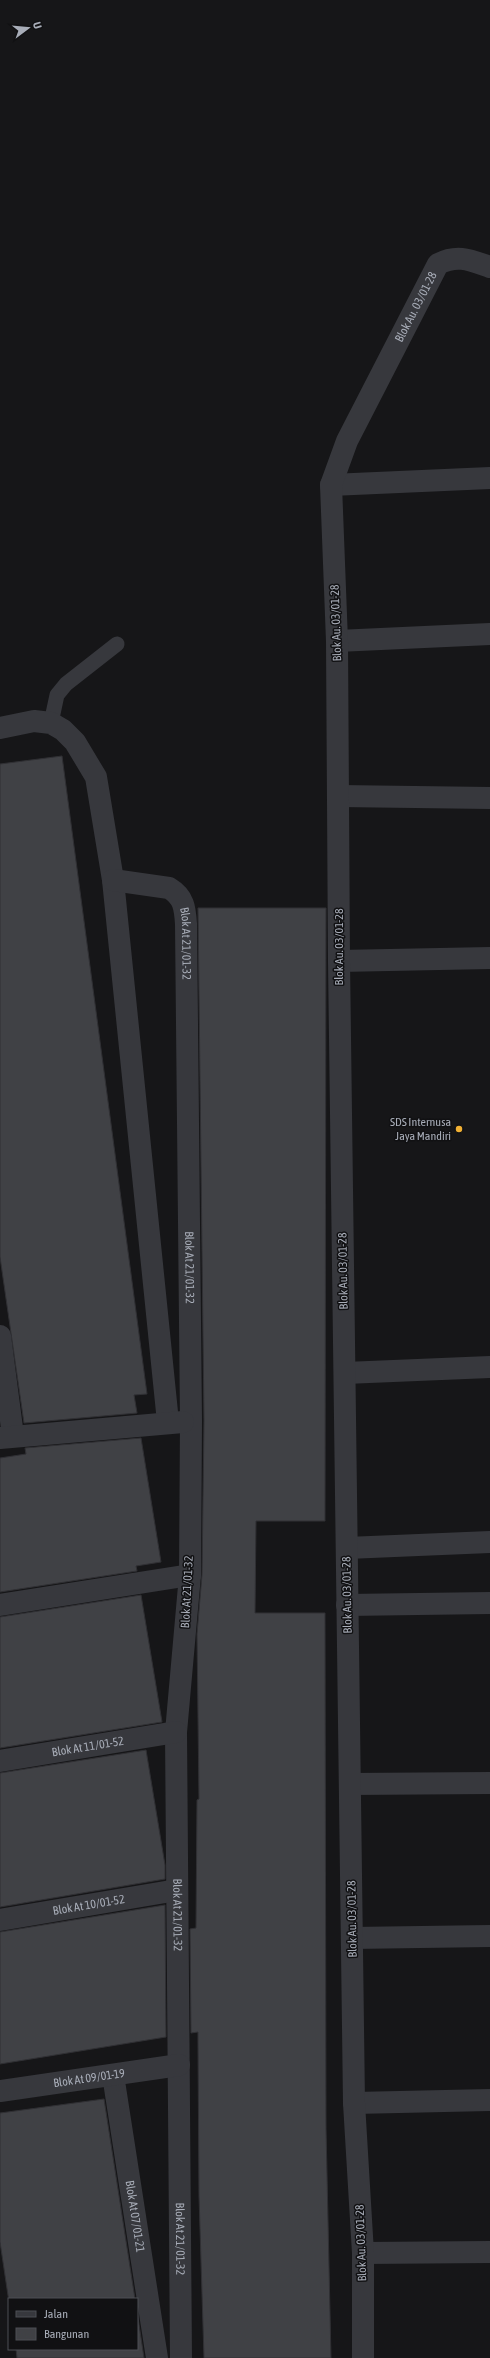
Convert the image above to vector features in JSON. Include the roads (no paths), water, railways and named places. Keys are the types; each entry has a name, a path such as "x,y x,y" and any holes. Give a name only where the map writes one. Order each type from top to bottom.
{"street":[{"name":"Blok Au. 03/01-28","path":"363,2358 363,2253 354,2103 339,961 337,641 331,485 347,441 438,264 449,258 461,258 490,267"},
{"path":"331,485 490,478"},
{"path":"337,641 490,634"},
{"path":"0,728 34,721 51,723 63,730 75,742 96,778 113,880 168,1422"},
{"path":"339,796 490,798"},
{"name":"Blok At 21/01-32","path":"113,880 169,888 182,898 185,908 190,1575 176,1732 181,2358"},
{"path":"339,961 490,958"},
{"path":"0,1336 6,1437 190,1421"},
{"path":"344,1373 490,1367"},
{"path":"347,1548 490,1542"},
{"path":"0,1605 190,1575"},
{"path":"347,1605 490,1603"},
{"name":"Blok At 11/01-52","path":"0,1761 176,1732"},
{"path":"350,1784 490,1783"},
{"name":"Blok At 10/01-52","path":"0,1920 177,1890"},
{"path":"352,1938 490,1936"},
{"name":"Blok At 09/01-19","path":"0,2091 179,2065"},
{"name":"Blok At 07/01-21","path":"113,2075 157,2358"},
{"path":"354,2103 490,2100"},
{"path":"363,2253 490,2252"}],"lane":[{"path":"51,723 57,695 66,684 117,644"}],"place":[{"name":"SDS Internusa Jaya Mandiri","path":"459,1129"}]}
